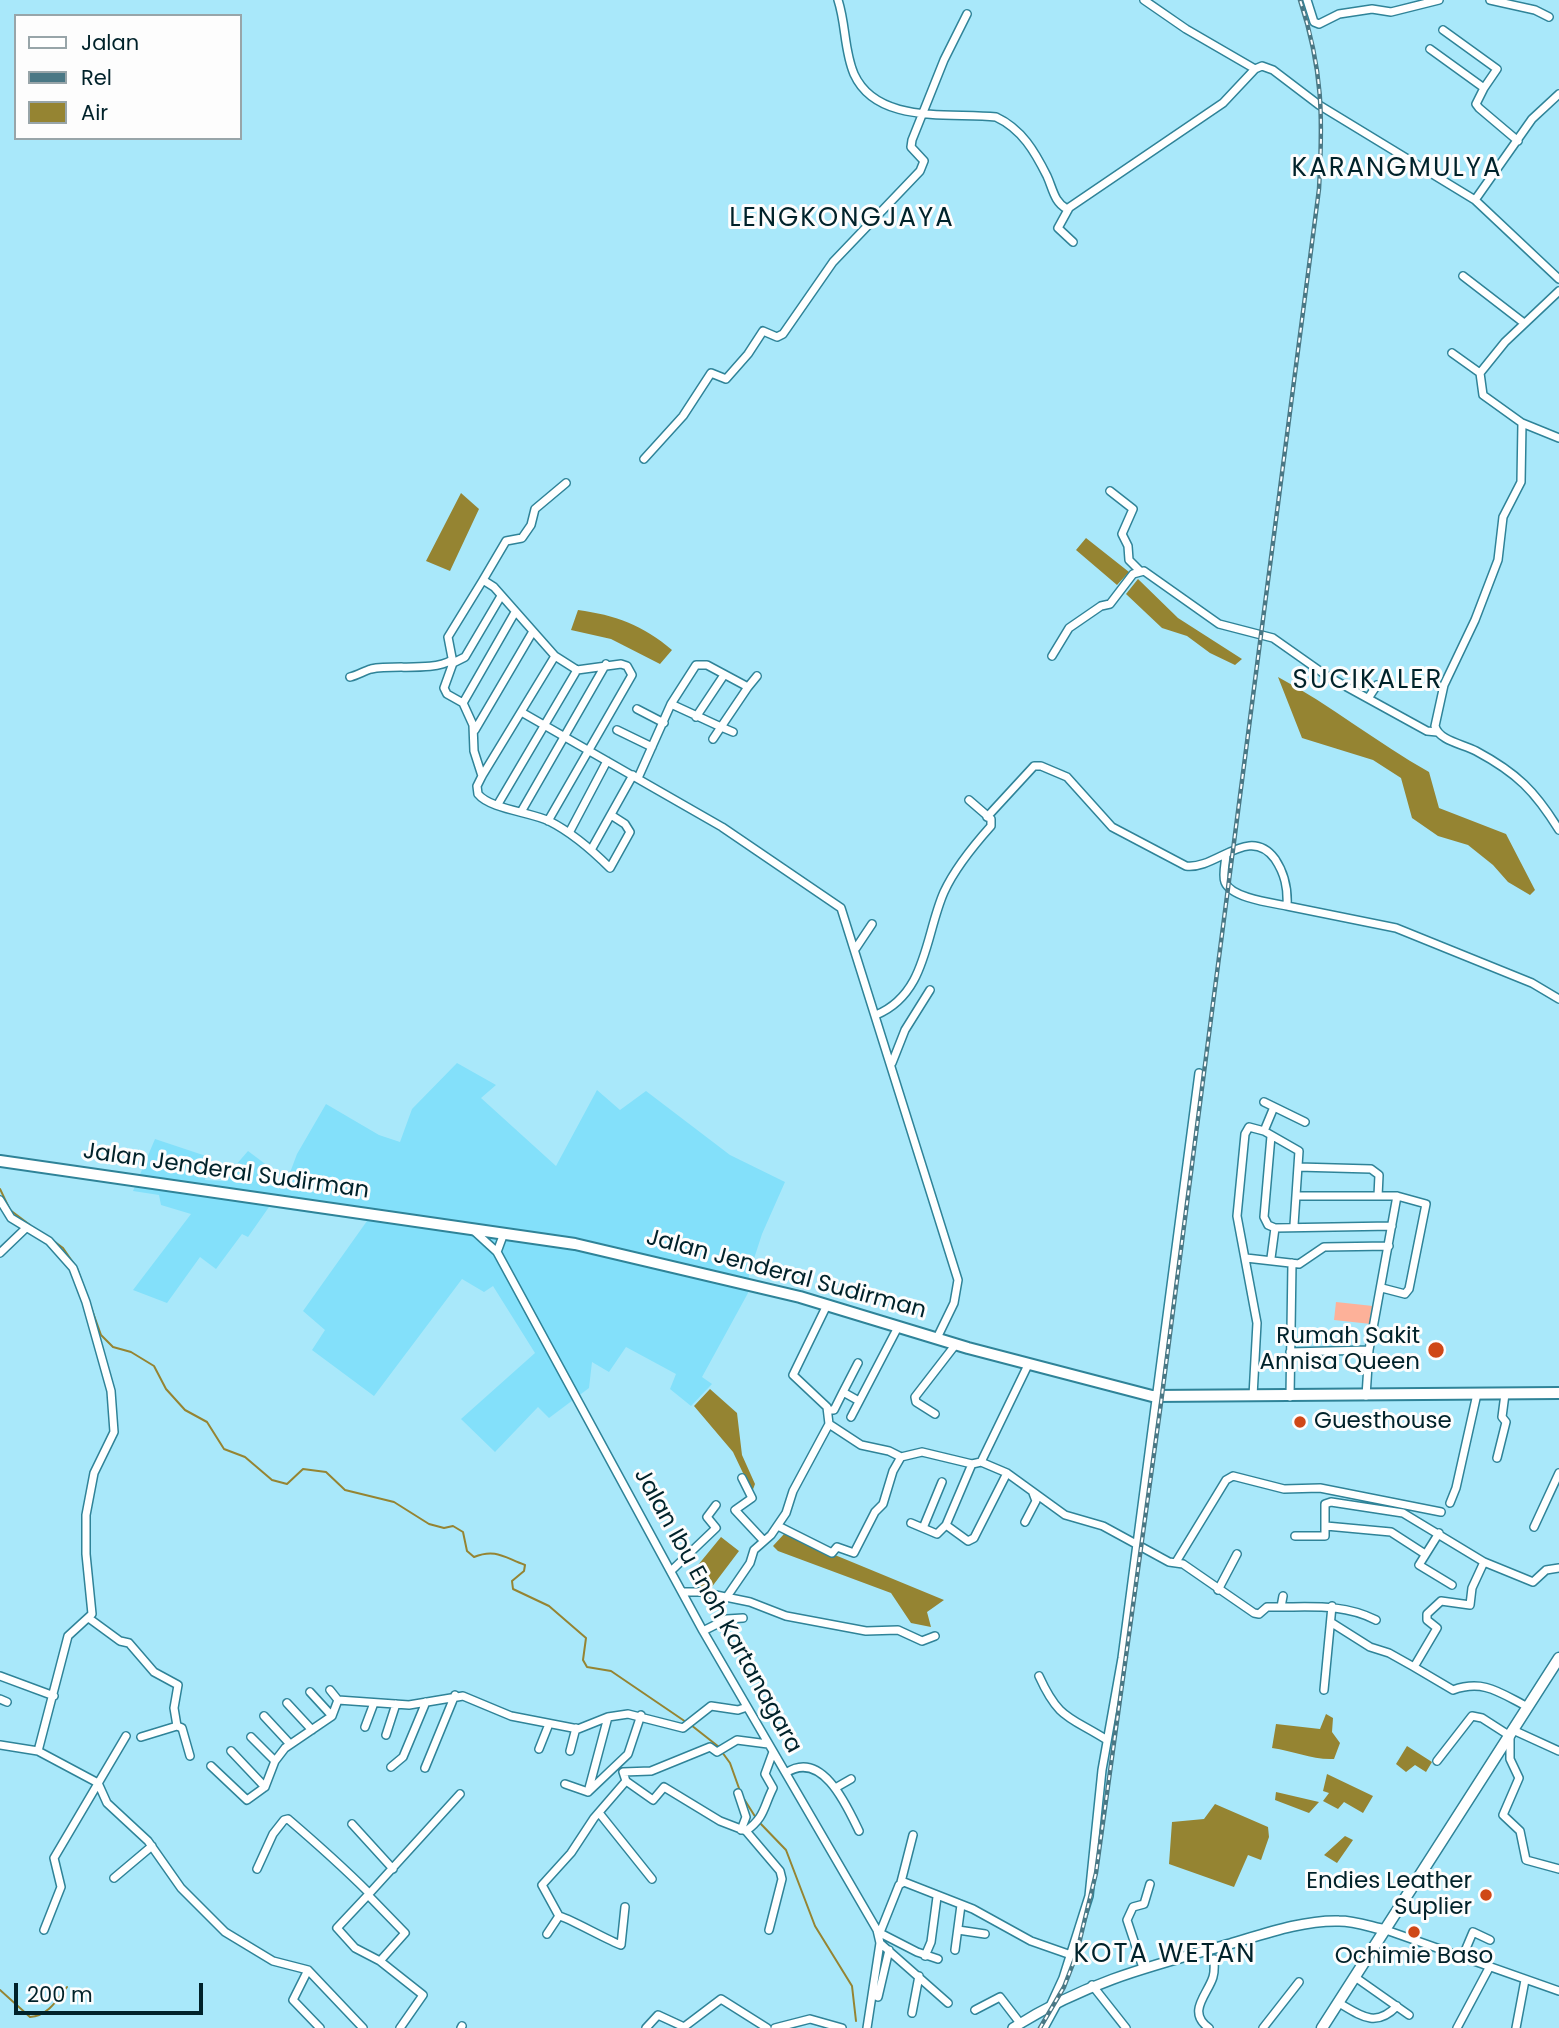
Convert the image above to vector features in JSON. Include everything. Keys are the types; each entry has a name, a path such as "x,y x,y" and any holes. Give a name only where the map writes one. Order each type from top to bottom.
{"main road":[{"name":"Jalan Jenderal Sudirman","path":"0,1161 555,1240 628,1255 827,1305 1028,1365 1157,1396 1559,1393"},
{"path":"1322,2028 1559,1658"}],"street":[{"path":"838,0 854,74 868,97 890,107 925,113 996,117 1008,122 1025,138 1056,199 1069,208"},
{"path":"1144,0 1255,69"},
{"path":"1307,0 1317,24 1339,14 1373,9 1391,12 1439,0"},
{"path":"1490,0 1535,10 1549,17"},
{"path":"644,459 683,415 711,373 726,379 748,354 761,332 765,331 777,337 783,334 832,262 920,171 925,161 911,147 941,67 967,14"},
{"path":"1443,30 1497,69 1476,104 1518,141"},
{"path":"1430,49 1484,88"},
{"path":"1073,242 1058,228 1069,208 1223,103 1255,69 1262,66 1273,70 1319,105 1475,200 1559,279"},
{"path":"1475,200 1532,119 1559,94"},
{"path":"1463,276 1524,323"},
{"path":"1480,373 1524,323 1559,291"},
{"path":"1452,353 1480,373 1483,395 1522,423 1559,438"},
{"path":"1437,732 1435,715 1438,701 1498,560 1503,517 1521,482 1522,423"},
{"path":"482,776 474,751 475,730 463,703 445,692 453,662 448,637 506,541 522,538 531,525 535,509 566,483"},
{"path":"1110,491 1133,509 1122,534 1128,545 1129,560 1140,570 1219,624 1273,638 1327,676 1427,730 1437,732 1478,752 1527,785 1559,830"},
{"path":"1052,656 1069,628 1114,601 1133,574 1140,570"},
{"path":"483,580 555,656 577,670 586,671 607,664 627,666 632,676 548,821"},
{"path":"350,677 370,670 416,665 438,668 465,657 501,596"},
{"path":"463,703 514,614"},
{"path":"475,730 532,633"},
{"path":"555,656 523,713 482,776 477,786 478,794 498,804 548,821 569,833 610,868 630,832 625,824 611,815"},
{"path":"522,812 607,664"},
{"path":"591,850 652,747 671,704 696,665 707,665 748,687"},
{"path":"498,804 577,670"},
{"path":"695,717 724,675"},
{"path":"713,739 757,676"},
{"path":"1369,697 1377,685"},
{"path":"671,704 733,732"},
{"path":"637,709 664,723"},
{"path":"523,713 730,831 837,903 856,948 958,1280 954,1303 937,1338"},
{"path":"617,730 652,747"},
{"path":"569,833 607,761"},
{"path":"987,817 1034,766 1041,766 1070,780 1112,827 1186,866 1199,866 1250,845 1270,853 1284,873 1287,906"},
{"path":"876,1015 890,1008 920,972 935,913 959,868 991,826 987,817 969,800"},
{"path":"1226,853 1224,881 1249,898 1396,928 1532,983 1559,999"},
{"path":"856,948 862,944 872,924"},
{"path":"891,1063 905,1030 930,990"},
{"path":"1044,2028 1089,1896 1102,1774 1122,1658 1199,1073"},
{"path":"1264,1102 1305,1122"},
{"path":"1274,1107 1267,1133 1264,1217 1268,1225 1275,1228 1294,1225 1392,1226"},
{"path":"1253,1396 1257,1323 1237,1216 1245,1134 1250,1127 1299,1151 1294,1225"},
{"path":"1298,1167 1371,1169 1379,1175 1378,1196"},
{"path":"1296,1196 1397,1196 1424,1202 1427,1207 1409,1289 1405,1294 1382,1288"},
{"path":"1366,1396 1369,1350 1397,1196"},
{"path":"0,1200 11,1218 55,1246 77,1276 112,1399 114,1432 94,1474 86,1515 86,1554 93,1601 90,1619 68,1636 38,1751"},
{"path":"0,1253 26,1228"},
{"name":"Jalan Ibu Enoh Kartanagara","path":"471,1228 497,1252 703,1631 880,1937"},
{"path":"1271,1258 1275,1228"},
{"path":"497,1252 504,1233"},
{"path":"1246,1258 1271,1258 1292,1263 1303,1262 1324,1247 1389,1246"},
{"path":"1290,1397 1292,1263"},
{"path":"827,1305 793,1375 829,1410"},
{"path":"851,1417 898,1327"},
{"path":"935,1414 916,1402 915,1397 956,1344"},
{"path":"1290,1352 1369,1350"},
{"path":"829,1410 834,1410 858,1363"},
{"path":"981,1462 1028,1365"},
{"path":"842,1392 859,1401"},
{"path":"1450,1503 1455,1493 1477,1394"},
{"path":"1497,1458 1506,1422 1502,1417 1505,1394"},
{"path":"829,1410 826,1415 829,1424 861,1444 890,1451 901,1457 922,1452 972,1464 981,1462 1007,1473 1065,1515 1102,1526 1169,1562 1176,1562 1257,1614 1265,1608 1332,1606 1357,1611 1376,1620"},
{"path":"726,1598 763,1540 778,1526 829,1424"},
{"path":"778,1526 832,1553 838,1547 854,1554 875,1512 883,1504 893,1471 901,1457"},
{"path":"911,1523 940,1534 972,1464"},
{"path":"946,1525 971,1541 1007,1473"},
{"path":"1534,1527 1559,1473"},
{"path":"1176,1562 1200,1520 1231,1477 1284,1489 1320,1488 1441,1512"},
{"path":"742,1478 752,1498 735,1510 763,1540"},
{"path":"923,1528 942,1482"},
{"path":"1025,1522 1036,1501 1033,1493"},
{"path":"1295,1536 1324,1537 1325,1504 1328,1502 1397,1511 1439,1533 1484,1562 1533,1582 1546,1570 1559,1568"},
{"path":"672,1570 716,1528 707,1517 716,1506"},
{"path":"1326,1525 1391,1532 1425,1554"},
{"path":"1439,1533 1420,1567 1452,1585"},
{"path":"1218,1590 1237,1554"},
{"path":"1414,1667 1437,1628 1427,1620 1427,1614 1441,1601 1470,1605 1472,1588 1484,1562"},
{"path":"684,1592 701,1592 762,1604 786,1615 866,1631 898,1630 922,1641 935,1636"},
{"path":"1281,1607 1283,1596"},
{"path":"1324,1690 1332,1606"},
{"path":"703,1631 727,1619 743,1618"},
{"path":"90,1619 120,1641 129,1643 154,1672 177,1684 174,1708 177,1726"},
{"path":"1332,1623 1370,1647 1390,1653 1453,1690 1465,1684 1483,1686 1528,1707"},
{"path":"0,1676 54,1696"},
{"path":"1039,1676 1051,1702 1065,1717 1107,1740"},
{"path":"330,1690 338,1700 396,1704 426,1702 455,1695 498,1713 576,1728 608,1717 641,1715 676,1728 686,1727 711,1706 738,1710 747,1707"},
{"path":"310,1692 332,1716"},
{"path":"425,1768 455,1695"},
{"path":"211,1766 244,1800 265,1787 275,1761 290,1744 332,1716 338,1700"},
{"path":"391,1767 403,1757 426,1702"},
{"path":"287,1703 312,1730"},
{"path":"365,1727 374,1703"},
{"path":"386,1735 396,1704"},
{"path":"588,1791 628,1754 641,1715"},
{"path":"264,1716 290,1744"},
{"path":"1437,1761 1472,1716 1559,1751"},
{"path":"588,1791 608,1717"},
{"path":"539,1749 549,1724"},
{"path":"141,1737 177,1726 182,1728 190,1756"},
{"path":"570,1751 576,1728"},
{"path":"1512,1733 1510,1759 1519,1778 1503,1815 1520,1831 1526,1860 1559,1868"},
{"path":"44,1930 61,1887 54,1858 125,1736"},
{"path":"251,1737 275,1761"},
{"path":"768,1744 737,1740 719,1750 710,1747 651,1771 622,1773 626,1781 653,1800 664,1787 743,1831 780,1871 782,1879 769,1930"},
{"path":"0,1745 38,1751 98,1783 107,1803 152,1846 181,1888 225,1932 273,1961 308,1970 363,2028"},
{"path":"231,1751 265,1787"},
{"path":"743,1831 757,1823 773,1788 765,1774 773,1752"},
{"path":"786,1773 797,1767 805,1768 837,1787 859,1831"},
{"path":"837,1787 851,1779"},
{"path":"559,1916 541,1887 626,1781"},
{"path":"565,1784 588,1791"},
{"path":"738,1793 745,1814 743,1831"},
{"path":"400,2028 423,1995 380,1961 357,1949 337,1928 460,1794"},
{"path":"600,1814 652,1879"},
{"path":"257,1869 273,1834 284,1820 288,1819 309,1840 321,1845 405,1933 380,1961"},
{"path":"352,1824 393,1869"},
{"path":"867,2028 880,1937 901,1882 913,1836"},
{"path":"114,1878 152,1846"},
{"path":"901,1882 961,1905 1031,1941 1071,1955"},
{"path":"1143,1968 1127,1921 1133,1908 1144,1904 1150,1884"},
{"path":"925,1956 931,1942 937,1897"},
{"path":"956,1950 961,1905"},
{"path":"559,1916 566,1916 591,1933 621,1945 625,1907"},
{"path":"547,1934 559,1916"},
{"path":"975,2010 1000,1997 1016,2026 1055,2001 1143,1968 1213,1954 1276,1931 1331,1922 1348,1922 1386,1930 1559,1991"},
{"path":"958,1930 985,1934"},
{"path":"1462,1958 1473,1932 1490,1940"},
{"path":"880,1937 889,1950 948,2003"},
{"path":"880,1937 939,1959"},
{"path":"878,1997 889,1950"},
{"path":"1209,2028 1201,2020 1199,2005 1202,1994 1214,1975 1213,1954"},
{"path":"1457,2028 1489,1968"},
{"path":"308,1970 293,2000 320,2028"},
{"path":"912,2012 919,1976"},
{"path":"1355,1977 1409,2015"},
{"path":"1516,2028 1525,1980"},
{"path":"1263,2028 1300,1982"},
{"path":"1092,1985 1126,2028"},
{"path":"646,2028 658,2015 684,2027 721,1999 767,2028"},
{"path":"1339,2003 1374,2020 1387,2017 1397,2006"},
{"path":"775,2028 810,2019 842,2028"}],"shaded area":[{"path":"457,1063 496,1085 481,1098 556,1166 597,1090 620,1110 646,1091 730,1155 785,1182 762,1234 749,1274 748,1293 702,1377 712,1384 691,1406 670,1389 676,1374 626,1347 609,1372 592,1362 589,1388 549,1418 538,1407 495,1452 461,1419 535,1353 493,1286 484,1292 462,1279 374,1396 312,1350 325,1330 303,1311 367,1221 269,1207 248,1237 242,1234 216,1269 200,1257 167,1303 133,1290 191,1214 161,1205 159,1195 133,1191 155,1139 209,1157 205,1180 222,1181 248,1151 272,1169 264,1186 285,1186 297,1154 326,1104 379,1135 400,1142 412,1109"},
{"path":"1336,1302 1373,1306 1371,1324 1334,1320"}],"water":[{"path":"461,493 479,509 450,571 426,561"},
{"path":"1086,538 1129,572 1117,585 1076,550"},
{"path":"1138,579 1178,618 1242,659 1235,665 1210,653 1187,636 1162,628 1126,594"},
{"path":"578,610 628,622 672,650 660,664 611,639 571,630"},
{"path":"1278,677 1429,772 1439,808 1506,834 1535,890 1530,895 1508,882 1493,865 1468,845 1438,836 1412,818 1401,778 1373,760 1302,738"},
{"path":"710,1389 737,1413 742,1455 755,1484 752,1492 733,1452 694,1406"},
{"path":"784,1534 944,1600 927,1612 931,1627 911,1623 891,1593 778,1551 773,1546"},
{"path":"721,1537 739,1551 708,1592 689,1576"},
{"path":"1326,1714 1333,1718 1332,1732 1340,1743 1334,1759 1272,1748 1276,1724 1320,1729"},
{"path":"1407,1746 1432,1762 1426,1772 1415,1765 1406,1772 1396,1764"},
{"path":"1327,1774 1373,1796 1363,1813 1344,1802 1338,1809 1323,1801 1329,1793 1323,1791"},
{"path":"1276,1792 1319,1802 1309,1813 1275,1800"},
{"path":"1215,1804 1268,1827 1269,1837 1261,1860 1248,1855 1234,1887 1169,1864 1172,1822 1204,1819"},
{"path":"1345,1836 1353,1840 1337,1863 1324,1855"}],"waterway":[{"path":"0,1189 10,1210 30,1225"},
{"path":"55,1242 63,1248 74,1264"},
{"path":"77,1268 101,1335 113,1347 131,1352 154,1366 166,1389 185,1410 207,1422 224,1449 245,1457 272,1480 287,1484 303,1469 326,1472 345,1490 394,1502 429,1524 444,1528 453,1526 463,1532 467,1551 474,1557 495,1554 525,1565 524,1571 512,1581 513,1589 549,1606 586,1638 583,1660 587,1667 611,1671 686,1722"},
{"path":"691,1725 719,1747"},
{"path":"722,1752 730,1763 740,1791"},
{"path":"744,1799 756,1818"},
{"path":"759,1822 786,1850 815,1926 852,1986 856,2021"},
{"path":"0,1990 30,2017 47,2010 67,1987"}],"railway":[{"path":"1040,2028 1064,1987 1076,1956 1096,1873 1161,1403 1319,189 1320,94 1308,25 1300,0"}],"place":[{"name":"Rumah Sakit Annisa Queen","path":"1436,1350"},
{"name":"Guesthouse","path":"1300,1422"},
{"name":"Endies Leather Suplier","path":"1486,1895"},
{"name":"Ochimie Baso","path":"1414,1932"}],"district":[{"name":"KARANGMULYA","path":"1397,169"},
{"name":"LENGKONGJAYA","path":"842,219"},
{"name":"SUCIKALER","path":"1368,681"},
{"name":"KOTA WETAN","path":"1165,1955"}]}
